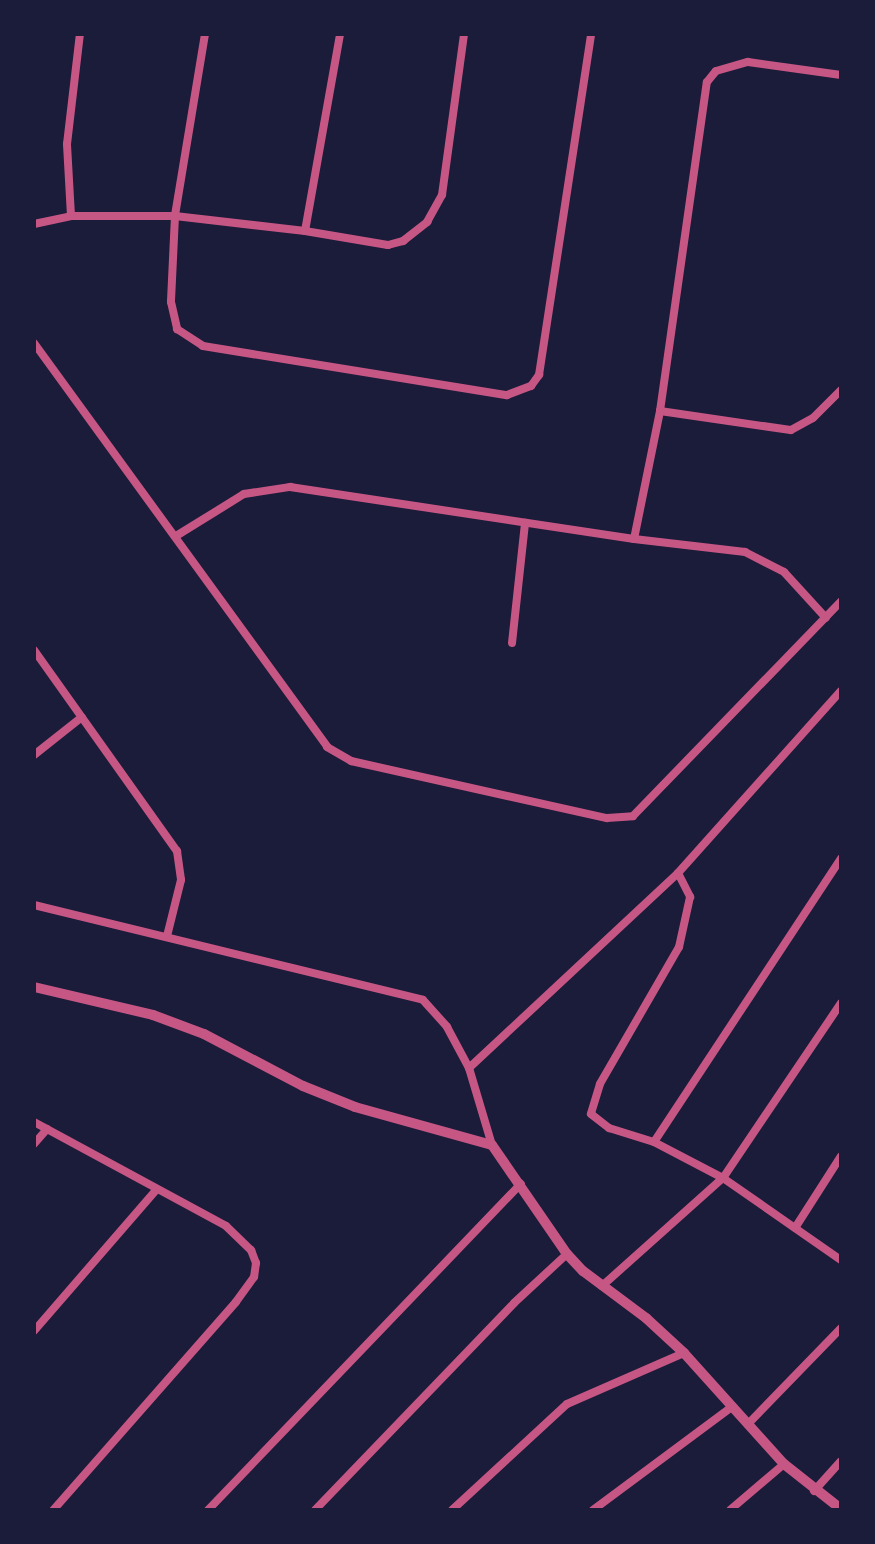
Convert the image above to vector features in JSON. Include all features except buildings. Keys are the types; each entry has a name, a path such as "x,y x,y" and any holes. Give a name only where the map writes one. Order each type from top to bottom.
{"street":[{"path":"71,216 67,144 80,34"},
{"path":"205,34 175,216 172,314 177,329 203,346 507,395 520,393 539,375 591,34"},
{"path":"305,231 340,34"},
{"path":"34,224 71,216 175,216 305,231 388,245 403,241 427,222 442,195 464,34"},
{"path":"634,539 660,411 707,82 716,71 748,62 841,75"},
{"path":"34,343 327,747 338,755 414,777 607,818 633,816 841,601"},
{"path":"660,411 791,430 813,418 841,390"},
{"path":"176,536 244,494 282,487 634,539 728,549 761,557 784,572 826,618"},
{"path":"512,643 525,523"},
{"path":"34,650 180,857 181,880 167,936"},
{"path":"469,1068 678,873 841,691"},
{"path":"34,755 82,717"},
{"path":"654,1142 841,858"},
{"path":"678,873 690,897 679,947 600,1084 591,1110 594,1119 609,1128 654,1142 723,1178 841,1260"},
{"path":"34,905 423,1000 447,1027 469,1068 492,1145 567,1254 684,1353 784,1464 837,1509"},
{"path":"34,987 153,1015 204,1034 303,1086 355,1107 492,1145"},
{"path":"602,1286 723,1178 841,1003"},
{"path":"34,1122 226,1226 251,1250 256,1263 254,1277 236,1302 53,1510"},
{"path":"34,1144 47,1129"},
{"path":"795,1228 841,1156"},
{"path":"208,1510 521,1184"},
{"path":"34,1331 156,1190"},
{"path":"315,1510 514,1303 567,1254"},
{"path":"749,1423 841,1328"},
{"path":"452,1510 567,1404 684,1353"},
{"path":"593,1510 733,1406"},
{"path":"814,1491 841,1461"},
{"path":"730,1510 784,1464"}]}
